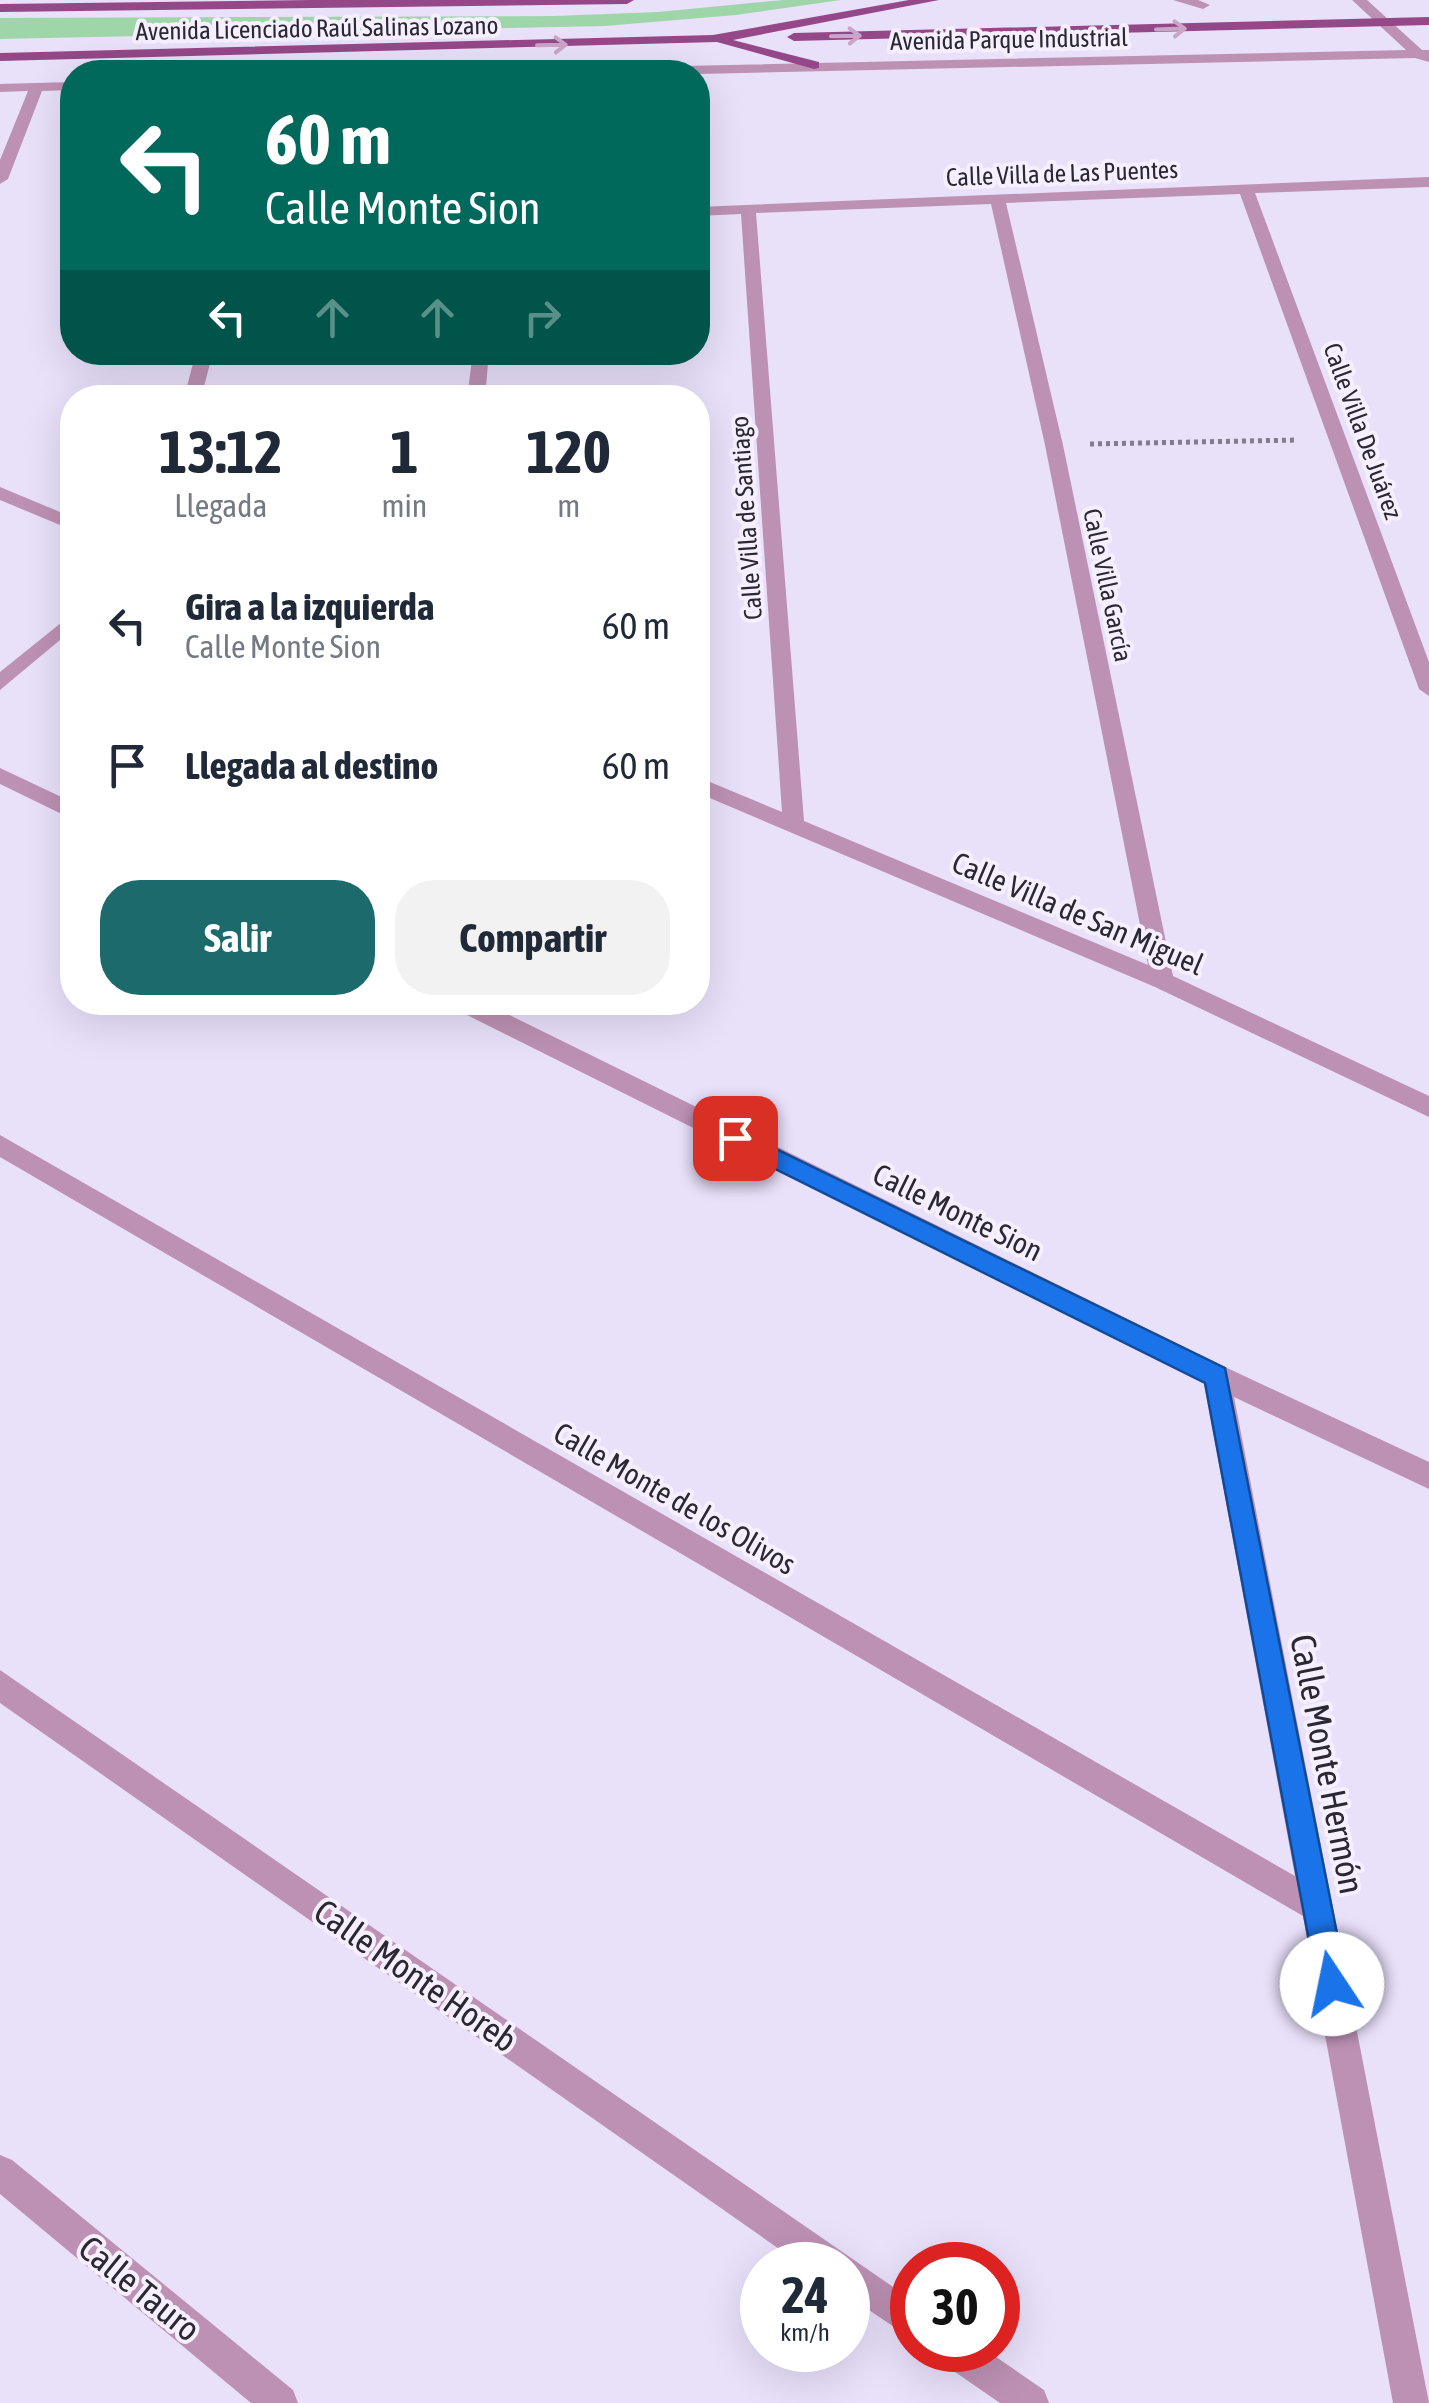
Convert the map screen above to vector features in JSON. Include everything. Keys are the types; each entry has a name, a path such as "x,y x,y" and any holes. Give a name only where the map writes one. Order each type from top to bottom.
{"main road":[{"name":"Avenida Licenciado Raúl Salinas Lozano","path":"28,8 627,0"},
{"name":"Avenida Licenciado Raúl Salinas Lozano","path":"0,57 714,38 932,0"},
{"path":"714,38 1429,21"},
{"path":"714,38 814,65"}],"street":[{"path":"1180,0 1202,2"},
{"path":"1359,0 1426,58"},
{"path":"0,6 28,8"},
{"name":"Avenida Parque Industrial","path":"710,68 1426,58"},
{"path":"0,88 60,86"},
{"path":"0,179 37,87"},
{"name":"Calle Villa de Las Puentes","path":"710,211 1429,182"},
{"name":"Calle Villa De Juárez","path":"1247,192 1429,689"},
{"name":"Calle Villa García","path":"998,200 1054,445 1164,981"},
{"name":"Calle Villa de Santiago","path":"748,209 794,824"},
{"path":"0,493 60,519"},
{"path":"0,683 60,630"},
{"path":"0,775 60,805"},
{"name":"Calle Villa de San Miguel","path":"710,790 1164,981 1429,1108"},
{"name":"Calle Monte Sion","path":"486,1015 1216,1376 1429,1476"},
{"name":"Calle Monte de los Olivos","path":"0,1145 1318,1907"},
{"name":"Calle Monte Hermón","path":"1216,1376 1411,2403"},
{"name":"Calle Monte Horeb","path":"0,1685 799,2242"},
{"name":"Calle Tauro","path":"0,2172 280,2403"},
{"path":"986,2372 1031,2403"}],"path":[{"path":"1054,445 1340,439"}],"green space":[{"path":"783,0 841,0 736,15 605,26 0,39 0,18 555,16 658,12"}],"route":[{"path":"735,1138 1216,1376 1332,1984"}]}
